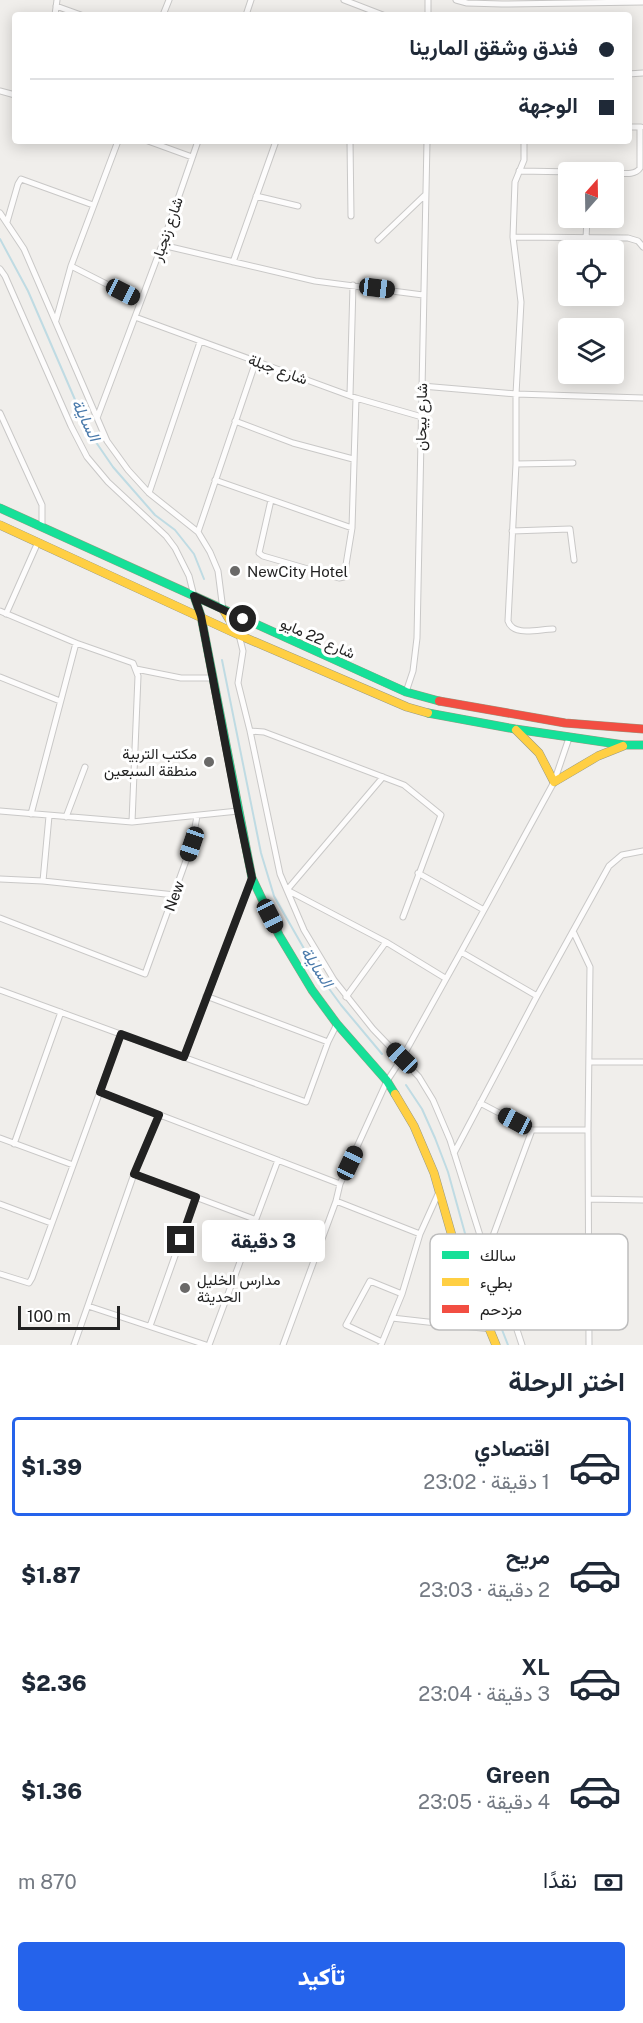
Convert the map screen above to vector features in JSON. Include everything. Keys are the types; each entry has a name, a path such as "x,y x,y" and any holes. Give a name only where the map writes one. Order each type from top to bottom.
{"main road":[{"name":"شارع 22 مايو","path":"0,508 406,692 442,703 571,723 643,729"},
{"name":"شارع 22 مايو","path":"0,525 239,635 407,707 442,717 568,738 643,745"},
{"path":"194,596 201,616 252,878 289,954 312,990 337,1024 387,1081 421,1141 440,1189 452,1234"},
{"path":"223,610 239,635"},
{"path":"568,738 571,723"},
{"path":"515,729 538,753 554,782 598,756 624,745"},
{"path":"490,1330 496,1345"}],"street":[{"path":"344,0 359,3 377,12"},
{"path":"456,0 467,3 643,2"},
{"path":"57,3 75,12"},
{"path":"624,173 634,173 640,168 641,127"},
{"path":"56,320 71,266 117,144"},
{"path":"156,144 192,157"},
{"name":"شارع زنجبار","path":"97,418 162,245 197,144"},
{"path":"233,262 275,144"},
{"path":"350,144 351,216"},
{"name":"شارع بيحان","path":"406,692 413,671 417,638 427,144"},
{"path":"525,144 524,160 515,182 513,237 521,302 508,621 510,627 515,630 552,629"},
{"path":"519,171 558,172"},
{"path":"7,222 21,179 93,205"},
{"path":"378,240 425,195"},
{"path":"256,196 298,206"},
{"path":"0,213 24,249 107,441 128,470 149,493 198,532 218,571 223,610"},
{"path":"586,239 587,228"},
{"path":"513,237 628,238 638,240 643,247"},
{"path":"162,245 315,281 423,295"},
{"path":"71,266 140,301"},
{"path":"0,269 87,457 108,482 166,536 175,548 189,576 194,596"},
{"path":"271,500 259,553 339,578 344,577 352,528 353,285"},
{"name":"شارع جبلة","path":"135,317 353,396 422,417"},
{"path":"149,493 200,342"},
{"path":"198,532 256,361"},
{"path":"422,386 516,394 643,398"},
{"path":"0,412 42,506 42,527"},
{"path":"235,421 293,443 353,459"},
{"path":"516,464 573,464"},
{"path":"215,480 352,528"},
{"path":"512,531 570,529 574,560"},
{"path":"38,542 3,613 133,663 138,676 132,822"},
{"path":"239,635 243,651 238,683 280,874 297,916 313,946 346,997 419,1077 432,1100 445,1126 480,1234"},
{"path":"31,814 76,643"},
{"path":"136,669 181,678 213,678"},
{"path":"0,677 60,701"},
{"path":"250,732 264,732 404,785 441,815 403,917"},
{"path":"283,1345 336,1201 340,1184 387,1081 402,1058 554,782 568,738"},
{"path":"66,817 85,767"},
{"path":"287,890 383,777"},
{"path":"0,811 132,822 238,811"},
{"path":"42,881 49,816"},
{"name":"New","path":"0,918 145,974 192,844 197,816"},
{"path":"454,1154 609,866 622,855 643,851"},
{"path":"418,873 484,910"},
{"path":"184,1057 252,878"},
{"path":"0,879 42,881 175,895"},
{"path":"287,890 386,942 445,978"},
{"path":"573,931 590,967 588,1234"},
{"path":"346,997 386,942"},
{"path":"461,952 537,996"},
{"path":"1,992 306,1102 337,1024"},
{"path":"206,996 328,1042"},
{"path":"14,1144 61,1012"},
{"path":"0,1274 29,1283 121,1034"},
{"path":"589,1062 643,1062"},
{"path":"100,1092 340,1184"},
{"path":"480,1103 532,1130 588,1130"},
{"path":"74,1345 134,1174 159,1115"},
{"path":"494,1234 532,1130"},
{"path":"0,1138 73,1165"},
{"path":"88,1306 208,1345 278,1160"},
{"path":"134,1174 255,1219"},
{"path":"402,1294 370,1281 346,1325 382,1343 402,1294 420,1234 440,1189"},
{"path":"150,1326 196,1197"},
{"path":"589,1199 643,1200"},
{"path":"336,1201 420,1234"},
{"path":"0,1204 51,1224"},
{"path":"392,1318 430,1322"},
{"path":"517,1330 522,1345"}],"waterway":[{"name":"السايلة","path":"0,239 28,291 89,432 113,467 155,515 175,530 194,554 204,579"},
{"name":"السايلة","path":"222,660 261,853 274,896 319,975 382,1054"},
{"name":"السايلة","path":"406,1085 422,1109 435,1138 448,1172 465,1234"},
{"name":"السايلة","path":"502,1330 508,1345"}],"traffic: fast":[{"path":"0,508 406,692 439,701"},
{"path":"194,596 201,616 252,878 279,935 312,990 337,1024 387,1081 395,1094"},
{"path":"428,713 515,729 624,745 643,745"}],"traffic: slow":[{"path":"0,525 239,635 407,707 428,713"},
{"path":"224,611 238,634"},
{"path":"516,730 539,753 554,782 598,756 623,746"},
{"path":"395,1094 414,1126 434,1173 451,1234"},
{"path":"490,1330 496,1345"}],"traffic: jam":[{"path":"439,701 565,723 643,729"}],"place":[{"name":"NewCity Hotel","path":"235,571"},
{"name":"مكتب التربية منطقة السبعين","path":"209,762"},
{"name":"مدارس الخليل الحديثة","path":"185,1288"}],"route":[{"path":"181,1240 196,1197 134,1174 159,1115 100,1092 121,1034 184,1057 252,878 201,616 194,596 243,619"}]}
